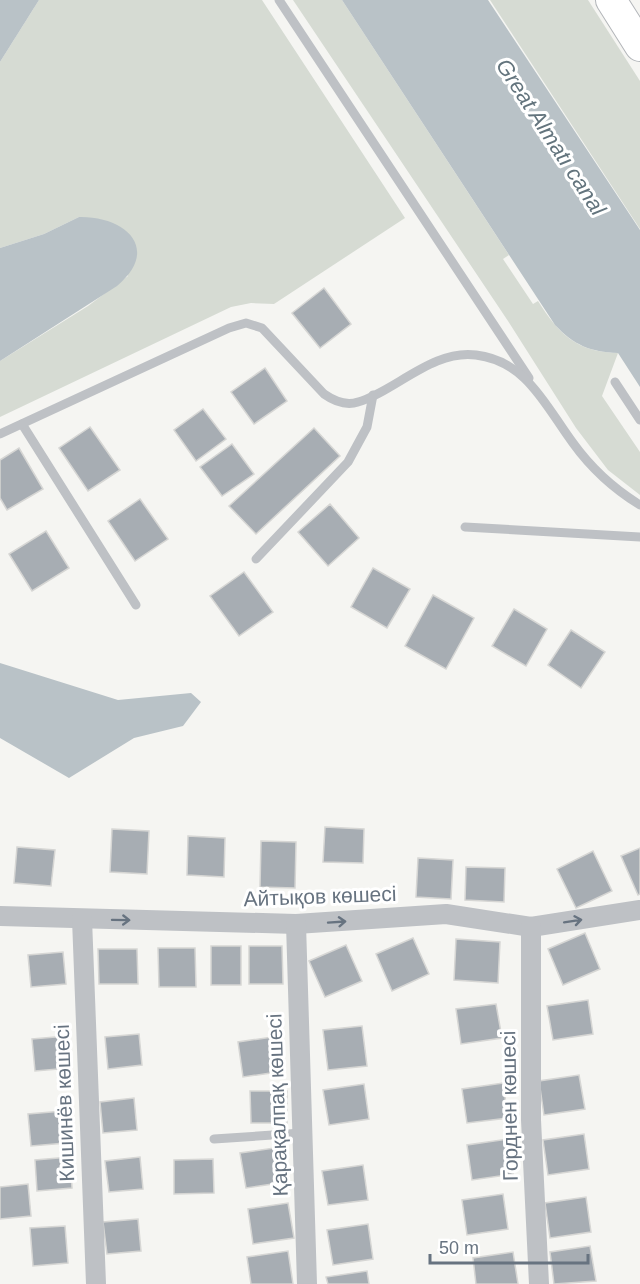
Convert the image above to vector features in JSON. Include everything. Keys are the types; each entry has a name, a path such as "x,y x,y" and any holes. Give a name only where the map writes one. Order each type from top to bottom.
{"main road":[{"path":"610,0 636,31"}],"street":[{"name":"Айтықов көшесі","path":"0,916 296,924 446,915 531,927 640,910"},
{"name":"Кишинёв көшесі","path":"82,919 96,1284"},
{"name":"Қарақалпақ көшесі","path":"296,924 307,1284"},
{"name":"Горднен көшесі","path":"531,927 531,1120 540,1284"}],"lane":[{"path":"279,0 574,444 597,471 640,505"},
{"path":"0,434 229,328 246,323 262,328 333,400 358,402 422,368 461,355 475,354 494,359 532,383"},
{"path":"615,382 640,420"},
{"path":"256,559 348,462 367,427 373,395"},
{"path":"22,424 136,604"},
{"path":"465,527 640,537"},
{"path":"214,1139 302,1134"}],"shaded area":[{"path":"39,0 262,0 405,218 274,304 251,303 231,307 0,417 0,361 88,306 128,276 79,217 44,234 0,248 0,62"},
{"path":"293,0 342,0 509,255 503,259 533,304 538,301 561,332 580,345 603,352 618,353 602,396 640,452 640,495 608,470 576,428 508,321"},
{"path":"490,0 588,0 640,81 640,229"}],"water":[{"path":"0,0 39,0 0,62"},
{"name":"Great Almatı canal","path":"342,0 488,0 640,230 640,387 618,353 583,346 569,338 555,325"},
{"path":"79,217 111,222 132,237 137,248 136,259 130,272 117,286 0,361 0,248 44,234"},
{"path":"0,663 118,700 191,693 201,702 183,726 134,738 69,778 0,738"}],"building":[{"path":"324,288 351,324 320,348 292,313"},
{"path":"265,368 287,401 254,424 231,392"},
{"path":"203,409 226,439 196,461 174,430"},
{"path":"90,427 120,470 88,491 59,448"},
{"path":"314,428 340,456 256,534 229,506"},
{"path":"232,444 254,474 222,496 200,467"},
{"path":"19,448 43,489 7,510 0,498 0,460"},
{"path":"140,499 168,539 135,561 108,521"},
{"path":"330,504 359,538 328,566 298,532"},
{"path":"46,531 69,568 32,591 9,554"},
{"path":"373,568 410,589 387,628 351,607"},
{"path":"244,572 273,612 239,636 210,596"},
{"path":"433,595 474,618 446,669 405,646"},
{"path":"514,609 547,629 526,666 492,646"},
{"path":"571,630 605,652 581,688 548,665"},
{"path":"325,827 364,829 363,863 323,862"},
{"path":"112,829 149,831 147,874 110,872"},
{"path":"188,836 225,838 224,877 187,875"},
{"path":"261,841 296,842 295,888 260,887"},
{"path":"17,847 55,850 51,886 14,883"},
{"path":"640,848 640,894 638,895 621,856"},
{"path":"593,851 612,891 576,908 557,869"},
{"path":"418,858 453,860 451,899 416,897"},
{"path":"466,867 505,868 504,902 465,900"},
{"path":"585,933 600,969 563,985 548,949"},
{"path":"413,938 429,974 392,991 376,954"},
{"path":"456,939 500,942 498,983 454,980"},
{"path":"346,945 362,981 325,997 309,961"},
{"path":"211,946 241,946 241,985 211,985"},
{"path":"249,946 282,946 283,984 249,984"},
{"path":"158,948 195,948 196,987 159,987"},
{"path":"98,949 137,949 138,984 99,984"},
{"path":"63,952 66,984 31,987 28,955"},
{"path":"588,1000 593,1034 553,1040 547,1006"},
{"path":"496,1004 502,1038 461,1044 456,1009"},
{"path":"362,1026 367,1066 328,1070 323,1030"},
{"path":"139,1034 142,1065 108,1069 105,1037"},
{"path":"67,1036 70,1068 35,1071 32,1039"},
{"path":"279,1036 284,1071 243,1077 238,1042"},
{"path":"579,1075 585,1109 544,1115 539,1081"},
{"path":"503,1083 508,1118 467,1123 462,1089"},
{"path":"364,1084 369,1119 329,1125 323,1090"},
{"path":"250,1091 287,1091 287,1123 251,1123"},
{"path":"134,1098 137,1130 103,1133 100,1102"},
{"path":"63,1111 66,1143 31,1146 28,1114"},
{"path":"584,1134 589,1169 548,1175 543,1140"},
{"path":"508,1139 513,1174 472,1180 467,1145"},
{"path":"281,1147 286,1182 246,1188 240,1153"},
{"path":"70,1157 72,1188 37,1191 35,1160"},
{"path":"140,1157 143,1189 109,1192 105,1161"},
{"path":"213,1159 214,1193 174,1194 174,1160"},
{"path":"363,1165 368,1200 328,1205 322,1171"},
{"path":"28,1184 31,1216 0,1219 0,1187"},
{"path":"503,1194 508,1229 467,1235 462,1200"},
{"path":"586,1197 591,1232 550,1238 545,1203"},
{"path":"288,1203 294,1238 253,1244 248,1209"},
{"path":"138,1219 141,1251 107,1254 103,1222"},
{"path":"368,1224 373,1259 333,1265 327,1230"},
{"path":"65,1226 68,1263 33,1266 30,1228"},
{"path":"590,1246 596,1281 554,1284 550,1252"},
{"path":"288,1251 293,1284 251,1284 247,1257"},
{"path":"513,1252 518,1284 476,1284 473,1258"},
{"path":"367,1271 369,1284 328,1284 326,1277"}]}
